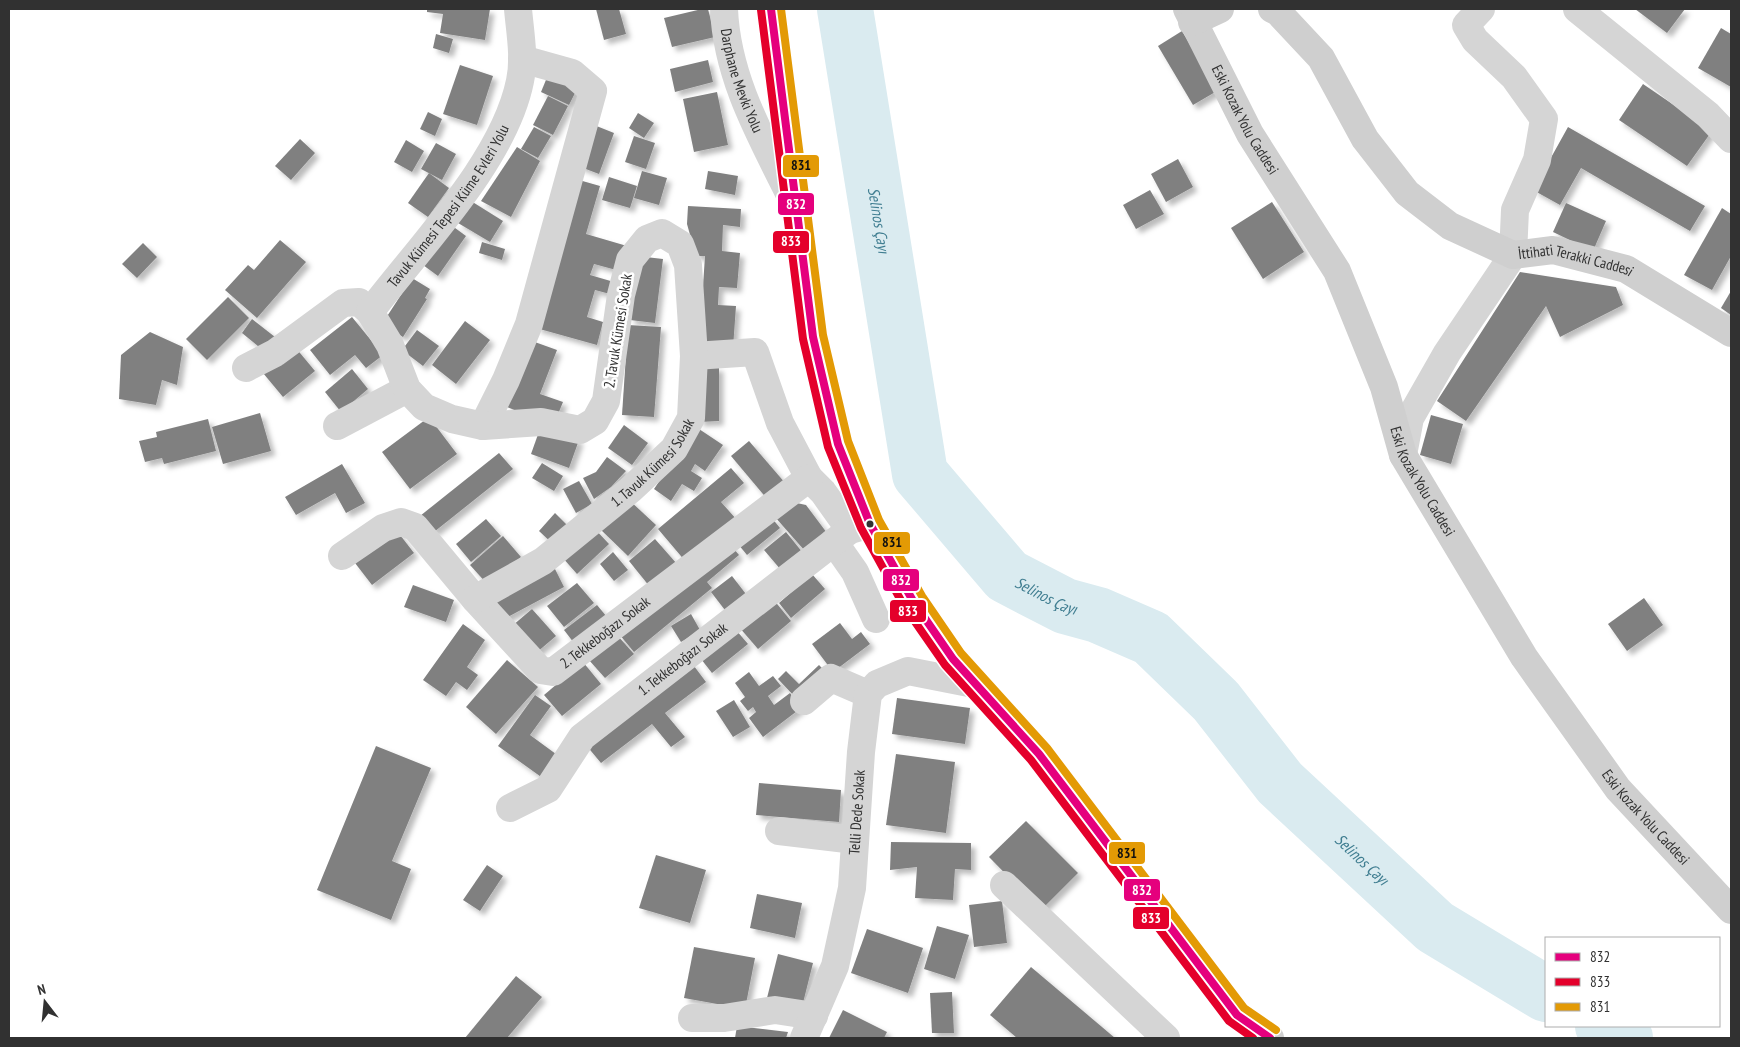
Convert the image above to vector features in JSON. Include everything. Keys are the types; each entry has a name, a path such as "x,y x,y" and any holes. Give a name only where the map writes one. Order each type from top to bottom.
{"main road":[{"path":"770,9 813,337 838,444 851,532 913,600 953,659 974,684 1039,754 1237,1015 1270,1038"},
{"path":"1190,15 1220,9"},
{"path":"1272,9 1278,12 1321,58 1365,139 1407,193 1450,226 1513,255"},
{"name":"Eski Kozak Yolu Caddesi","path":"1190,15 1250,134 1337,270 1384,388 1403,455 1524,657 1613,781 1731,910"},
{"name":"İttihati Terakki Caddesi","path":"1513,255 1553,250 1626,269 1731,333"}],"street":[{"name":"Tavuk Kümesi Tepesi Küme Evleri Yolu","path":"370,312 454,206 499,138 511,114 520,80 522,59 518,9"},
{"name":"Darphane Mevki Yolu","path":"724,9 725,38 735,75 755,124 794,203"},
{"path":"1481,9 1466,25 1476,40 1514,77 1544,119 1538,160 1515,210 1513,255"},
{"path":"1577,9 1708,115 1731,139"},
{"path":"483,426 506,380 529,324 594,92 572,73 522,59"},
{"name":"2. Tavuk Kümesi Sokak","path":"407,389 424,407 452,419 483,426 541,422 580,430 595,421 606,401 621,295 630,260 647,239 662,232"},
{"name":"1. Tavuk Kümesi Sokak","path":"475,599 543,561 630,490 674,449 690,418 694,356 688,264 680,244 662,232"},
{"name":"İttihati Terakki Caddesi","path":"1403,455 1410,418 1447,353 1513,255"},
{"path":"246,368 275,353 343,303 359,302 370,312 390,345 407,389 337,426"},
{"path":"694,356 755,352 780,423 809,478 823,492 851,532 854,572 876,619"},
{"name":"2. Tekkeboğazı Sokak","path":"342,556 383,528 401,522 415,527 475,599 540,670 553,672 809,478"},
{"name":"1. Tekkeboğazı Sokak","path":"510,808 548,789 582,736 851,532"},
{"path":"804,701 830,678 852,688 877,684 908,671 974,684"},
{"name":"Telli Dede Sokak","path":"809,1027 835,966 852,888 861,752 852,688"},
{"path":"779,830 855,840"},
{"path":"1004,885 1166,1038"},
{"path":"692,1018 724,1018 775,1010 809,1027"}],"building":[{"path":"427,9 490,9 485,40 440,33 443,14 427,12"},
{"path":"596,9 619,9 626,34 604,40"},
{"path":"708,9 715,37 672,47 664,18"},
{"path":"1635,9 1685,9 1667,33"},
{"path":"1721,28 1731,34 1731,87 1698,68"},
{"path":"1182,31 1217,91 1193,105 1158,46"},
{"path":"436,34 453,39 449,53 433,48"},
{"path":"708,60 713,82 675,92 670,69"},
{"path":"460,65 493,76 477,125 443,114"},
{"path":"548,75 577,89 569,105 541,92"},
{"path":"1643,84 1712,131 1687,166 1619,120"},
{"path":"717,92 728,145 694,152 683,99"},
{"path":"548,96 568,106 553,135 533,125"},
{"path":"428,112 442,119 435,136 420,129"},
{"path":"638,113 654,123 644,138 629,128"},
{"path":"594,125 614,133 599,174 578,166"},
{"path":"534,127 551,136 538,158 521,149"},
{"path":"1568,127 1705,206 1690,231 1581,168 1560,205 1533,190"},
{"path":"634,136 655,143 646,169 625,162"},
{"path":"300,139 315,153 291,180 275,166"},
{"path":"406,140 424,151 412,172 394,162"},
{"path":"436,143 456,154 442,180 421,169"},
{"path":"517,147 540,161 511,217 481,201"},
{"path":"1178,159 1193,187 1166,202 1151,174"},
{"path":"642,171 667,178 659,205 634,198"},
{"path":"708,171 738,176 735,195 705,189"},
{"path":"429,173 449,188 428,217 408,203"},
{"path":"609,177 637,186 630,208 602,200"},
{"path":"579,180 600,186 586,234 627,246 620,271 594,264 590,275 614,282 610,294 595,290 587,317 603,322 597,345 536,328"},
{"path":"1150,190 1164,214 1136,229 1123,205"},
{"path":"471,201 503,221 490,242 458,223"},
{"path":"1272,202 1304,252 1263,279 1231,228"},
{"path":"1566,203 1606,221 1593,251 1553,232"},
{"path":"688,206 741,209 740,227 723,225 722,251 740,253 737,288 719,287 718,305 736,306 733,348 699,346 705,256 696,256 687,224"},
{"path":"1722,208 1731,214 1731,256 1712,290 1684,275"},
{"path":"451,225 466,236 438,276 423,265"},
{"path":"280,240 306,262 257,318 225,290 248,265 254,270"},
{"path":"482,242 505,249 502,260 479,253"},
{"path":"143,243 157,257 137,278 122,264"},
{"path":"637,256 663,259 655,323 630,320"},
{"path":"1520,272 1616,287 1623,305 1560,337 1546,306 1466,421 1437,401"},
{"path":"412,278 430,289 425,298 427,299 403,337 382,324"},
{"path":"1731,291 1731,315 1721,308"},
{"path":"228,297 249,318 207,360 186,339"},
{"path":"352,317 383,355 366,368 355,355 330,375 310,350"},
{"path":"252,319 275,337 264,351 242,333"},
{"path":"465,321 490,340 456,384 432,365"},
{"path":"628,325 661,327 654,417 622,415"},
{"path":"417,330 439,346 423,366 402,350"},
{"path":"150,332 183,347 177,385 162,380 156,405 119,399 121,355"},
{"path":"532,341 557,350 540,394 563,402 556,419 532,417 507,407"},
{"path":"295,347 315,371 283,397 263,373"},
{"path":"699,367 719,367 719,421 699,422"},
{"path":"352,369 368,389 341,412 325,392"},
{"path":"260,413 271,451 223,464 212,427"},
{"path":"1431,415 1463,424 1451,464 1420,455"},
{"path":"429,417 457,454 410,489 382,452"},
{"path":"208,419 216,451 164,464 162,458 145,462 139,441 157,437 156,432"},
{"path":"624,425 648,443 632,465 608,448"},
{"path":"541,426 579,440 569,468 531,454"},
{"path":"696,427 723,445 705,471 695,464 691,471 702,478 694,491 682,484 671,501 654,489"},
{"path":"749,441 786,484 768,500 731,456"},
{"path":"499,453 513,469 434,532 420,516"},
{"path":"607,457 626,471 611,487 594,499 583,478 596,472"},
{"path":"542,463 563,476 554,491 532,478"},
{"path":"342,464 365,503 346,513 335,493 296,515 285,497"},
{"path":"731,468 744,483 721,502 737,520 686,562 658,529"},
{"path":"579,481 592,504 576,513 563,489"},
{"path":"628,499 656,525 628,556 600,529"},
{"path":"792,502 806,505 827,533 805,551 775,517"},
{"path":"555,513 571,529 555,546 539,531"},
{"path":"771,517 780,528 747,555 738,544"},
{"path":"486,519 501,536 471,562 456,544"},
{"path":"594,528 609,544 577,574 562,557"},
{"path":"397,531 414,553 372,585 355,563"},
{"path":"786,532 803,553 781,570 764,550"},
{"path":"503,536 521,557 488,585 470,565"},
{"path":"655,539 677,564 650,587 629,561"},
{"path":"729,543 739,555 707,582 712,588 634,652 619,634"},
{"path":"613,552 628,570 614,581 600,564"},
{"path":"553,565 564,587 504,619 493,598"},
{"path":"812,574 825,589 791,618 779,603"},
{"path":"732,576 749,598 728,614 711,592"},
{"path":"577,583 594,603 564,627 547,606"},
{"path":"413,585 454,600 446,622 404,607"},
{"path":"1644,598 1663,625 1627,651 1608,624"},
{"path":"773,599 791,621 758,649 739,627"},
{"path":"597,605 607,617 574,643 564,630"},
{"path":"532,609 556,636 536,653 512,626"},
{"path":"691,614 700,630 681,642 671,626"},
{"path":"840,623 852,639 861,632 870,644 833,672 812,644"},
{"path":"463,624 485,640 467,667 478,675 467,690 456,682 446,696 423,680"},
{"path":"736,630 748,644 712,673 701,659"},
{"path":"617,635 634,654 605,678 588,659"},
{"path":"507,660 538,687 496,734 466,707"},
{"path":"583,662 601,684 562,716 544,695"},
{"path":"691,662 706,682 665,713 685,737 671,747 652,724 601,763 586,745"},
{"path":"819,665 825,671 796,698 778,679 786,671 799,684"},
{"path":"749,672 759,686 773,676 781,686 768,696 774,705 790,693 801,708 763,737 749,718 756,712 753,707 748,711 740,701 745,697 735,683"},
{"path":"535,695 551,706 530,735 560,757 544,779 498,746"},
{"path":"897,698 970,708 965,744 892,734"},
{"path":"734,700 750,727 733,737 716,711"},
{"path":"376,746 431,768 392,861 411,869 391,920 317,890"},
{"path":"896,754 955,762 946,833 886,825"},
{"path":"759,783 841,790 839,822 756,815"},
{"path":"1026,821 1078,873 1041,910 989,857"},
{"path":"891,842 971,843 971,870 955,869 953,900 915,898 917,867 890,870"},
{"path":"656,855 706,870 690,923 639,908"},
{"path":"487,865 503,876 480,911 463,900"},
{"path":"757,894 802,903 795,938 750,928"},
{"path":"1002,901 1007,943 974,947 969,905"},
{"path":"937,926 969,935 955,979 924,969"},
{"path":"867,929 923,948 908,993 851,973"},
{"path":"694,947 755,958 745,1009 684,998"},
{"path":"778,954 813,963 802,1007 767,998"},
{"path":"1031,967 1115,1038 1017,1038 990,1015"},
{"path":"516,976 542,997 507,1038 465,1038"},
{"path":"952,992 954,1033 932,1033 930,993"},
{"path":"843,1010 887,1032 884,1038 829,1038"},
{"path":"737,1026 788,1032 786,1038 735,1038"}],"waterway":[{"name":"Selinos Çayı","path":"845,9 920,474 1007,576 1065,606 1098,615 1151,638 1216,701 1280,783 1435,927 1545,993"},
{"name":"Selinos Çayı","path":"1605,1027 1625,1038"}],"transit line":[{"name":"832","path":"771,9 813,337 838,444 870,524 913,601 953,659 1039,754 1237,1015 1270,1038"},
{"name":"831","path":"781,9 823,335 848,441 879,520 922,596 961,653 1047,748 1244,1008 1276,1030"},
{"name":"833","path":"761,10 803,339 828,447 861,528 904,606 945,665 1031,760 1229,1021 1253,1038"}]}
